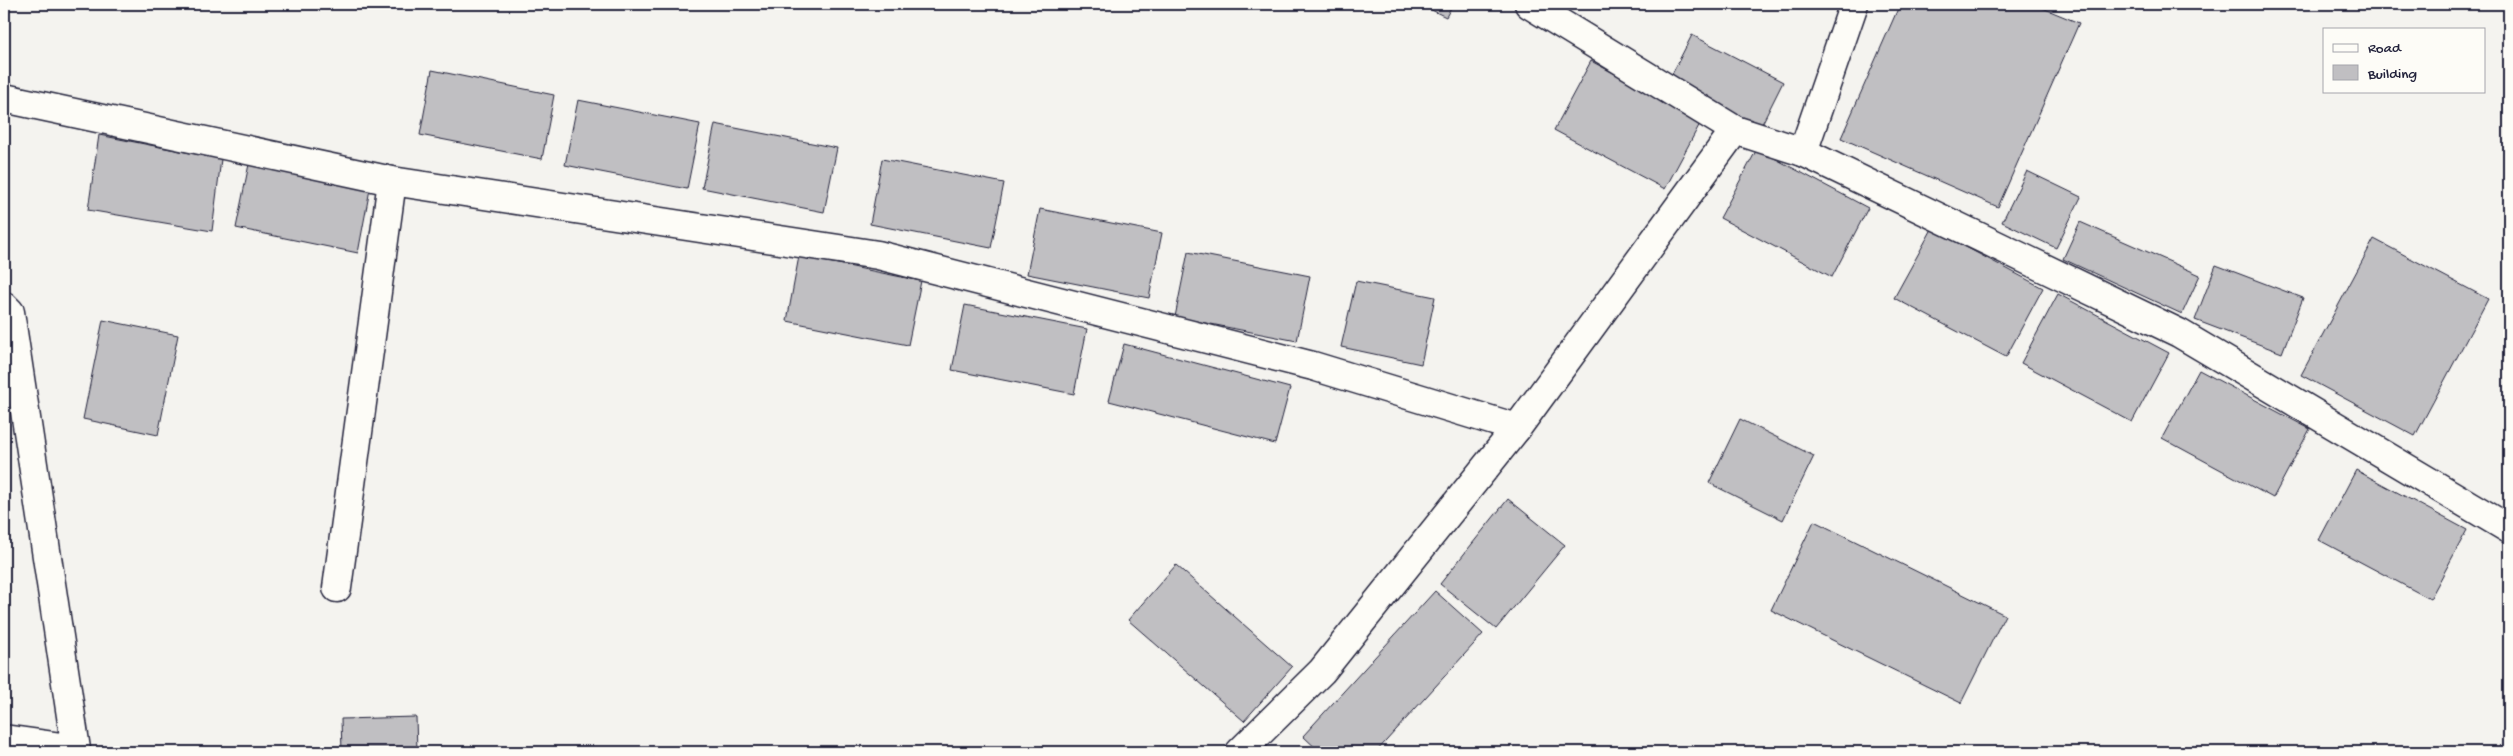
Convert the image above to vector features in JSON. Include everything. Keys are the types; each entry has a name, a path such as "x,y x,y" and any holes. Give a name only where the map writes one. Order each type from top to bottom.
{"street":[{"path":"1529,4 1735,130 1804,152 2179,333 2509,529"},
{"path":"1804,152 1854,4"},
{"path":"4,98 392,181 878,255 1313,366 1516,428"},
{"path":"1240,752 1322,671 1516,428 1735,130"},
{"path":"337,588 392,181"},
{"path":"4,306 10,312 76,749 4,739"}],"building":[{"path":"1419,4 1453,4 1446,17"},
{"path":"1900,4 2033,4 2079,23 1998,207 1841,138"},
{"path":"1692,35 1783,82 1760,128 1668,82"},
{"path":"1591,61 1702,120 1665,189 1554,130"},
{"path":"432,70 554,95 542,159 420,135"},
{"path":"578,100 700,124 687,189 565,165"},
{"path":"715,124 837,148 824,212 702,188"},
{"path":"99,135 221,159 212,231 88,210"},
{"path":"1757,149 1868,208 1832,277 1720,218"},
{"path":"882,159 1004,183 991,248 870,224"},
{"path":"249,164 370,189 358,253 236,228"},
{"path":"2027,171 2081,197 2056,248 2002,222"},
{"path":"1040,209 1162,233 1149,298 1027,274"},
{"path":"2080,222 2200,275 2182,314 2063,259"},
{"path":"1932,229 2043,288 2006,357 1894,298"},
{"path":"2374,239 2488,299 2415,436 2301,375"},
{"path":"1188,252 1310,276 1297,341 1175,317"},
{"path":"799,256 921,281 908,345 787,321"},
{"path":"2216,265 2303,298 2282,353 2195,320"},
{"path":"1356,281 1435,297 1421,364 1341,347"},
{"path":"2058,294 2169,353 2132,422 2021,363"},
{"path":"965,305 1087,329 1074,394 952,370"},
{"path":"103,320 178,335 158,435 83,419"},
{"path":"1124,344 1290,388 1275,444 1109,401"},
{"path":"2199,370 2310,429 2273,498 2162,438"},
{"path":"1740,419 1814,456 1783,520 1709,483"},
{"path":"2356,470 2467,530 2430,599 2319,540"},
{"path":"1508,499 1565,545 1496,629 1440,584"},
{"path":"1814,521 2005,615 1961,703 1771,610"},
{"path":"1176,565 1292,667 1244,721 1128,620"},
{"path":"1435,591 1483,634 1376,752 1320,752 1303,736"},
{"path":"416,717 417,752 342,752 341,719"},
{"path":"1300,746 1307,752 1293,752"}]}
